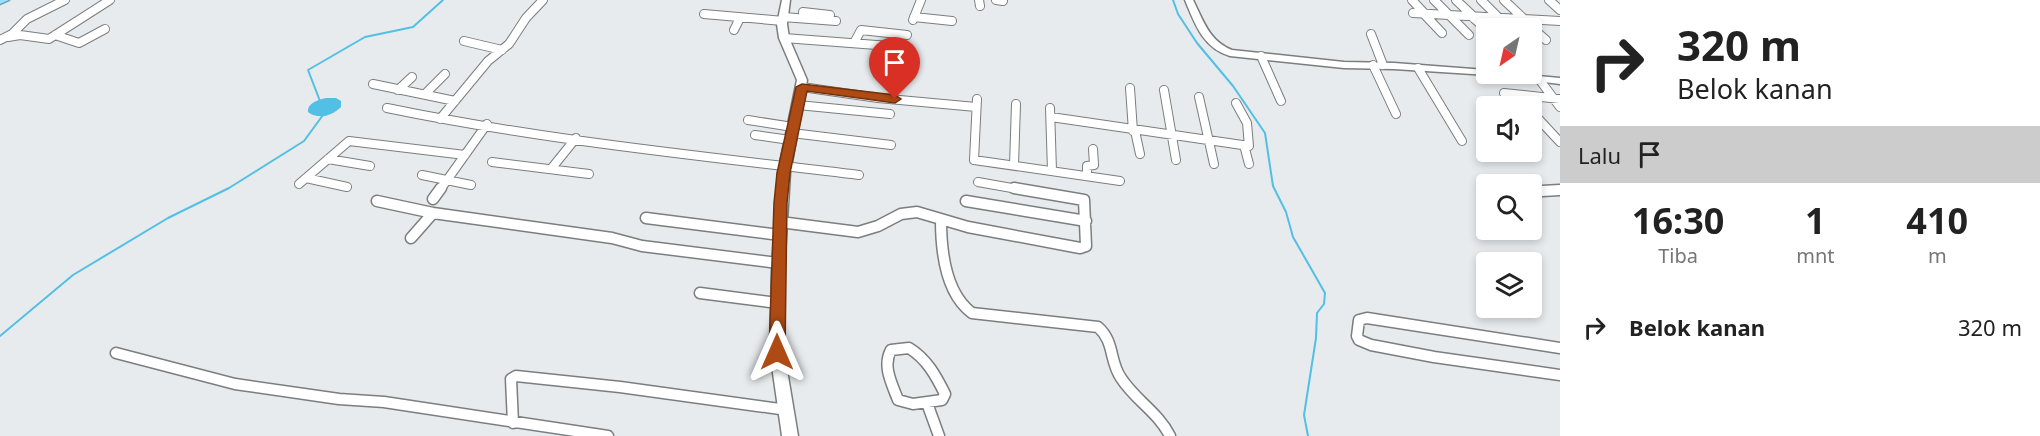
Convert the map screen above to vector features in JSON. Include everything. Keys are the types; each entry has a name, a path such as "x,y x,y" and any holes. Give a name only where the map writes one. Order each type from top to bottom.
{"street":[{"path":"8,37 27,19 65,0"},
{"path":"0,40 23,35 48,39 110,0"},
{"path":"434,118 455,101 488,61 516,35 526,18 543,0"},
{"path":"921,0 914,18 952,21"},
{"path":"996,0 1003,1"},
{"path":"1189,0 1197,21 1215,46 1230,53 1344,65 1378,65 1476,72"},
{"path":"1412,0 1442,33"},
{"path":"1434,0 1469,35"},
{"path":"1456,0 1476,20"},
{"path":"1481,0 1497,16"},
{"path":"1504,0 1522,18"},
{"path":"1549,0 1560,10"},
{"path":"704,14 740,18 784,12 830,15"},
{"path":"784,12 836,21"},
{"path":"784,12 784,38 802,76 802,87 785,166 778,263 777,352 790,436"},
{"path":"1413,14 1522,18"},
{"path":"734,30 740,18"},
{"path":"1542,20 1560,21"},
{"path":"55,35 79,43 105,29"},
{"path":"854,43 861,30 907,35"},
{"path":"1371,34 1378,65 1396,114"},
{"path":"1542,36 1546,40"},
{"path":"784,38 903,47"},
{"path":"464,41 502,50"},
{"path":"1261,56 1281,101"},
{"path":"1418,68 1462,141"},
{"path":"425,94 445,74"},
{"path":"398,90 412,77"},
{"path":"1542,79 1560,81"},
{"path":"1542,83 1560,107"},
{"path":"374,84 455,101"},
{"path":"802,87 878,98 976,103 974,160 1120,181"},
{"path":"1130,88 1134,131 1140,154"},
{"path":"1164,90 1176,160"},
{"path":"1504,93 1556,99"},
{"path":"1199,97 1214,164"},
{"path":"1052,171 1050,113 1134,131 1249,146 1250,130 1245,113 1236,103"},
{"path":"1014,165 1017,104"},
{"path":"798,105 890,114"},
{"path":"387,108 434,118 859,175"},
{"path":"748,120 792,134"},
{"path":"1542,123 1560,142"},
{"path":"433,199 487,124"},
{"path":"755,135 792,134 891,146"},
{"path":"551,169 576,138"},
{"path":"347,187 303,181 349,141 465,155"},
{"path":"1244,145 1249,164"},
{"path":"1087,176 1087,166 1094,165 1093,149"},
{"path":"328,159 370,166"},
{"path":"492,162 589,174"},
{"path":"423,175 471,185"},
{"path":"780,222 851,233 866,231 908,212 930,215 968,227 1085,248 1087,244 1084,200 978,182"},
{"path":"1542,190 1560,190"},
{"path":"377,201 433,213 575,232 642,246 778,263"},
{"path":"966,201 1086,221"},
{"path":"411,238 433,213"},
{"path":"646,218 780,235"},
{"path":"941,220 945,262 963,307 972,313 1098,327 1110,340 1121,378 1154,410 1170,436"},
{"path":"700,293 777,303"},
{"path":"1560,348 1367,318 1359,320 1356,336 1363,342 1380,347 1560,375"},
{"path":"913,349 935,375 945,394 944,398 927,403 907,404 898,400 889,377 886,359 891,350 913,349"},
{"path":"116,353 235,384 339,399 384,402 608,436"},
{"path":"513,423 512,379 516,376 620,387 787,410"},
{"path":"927,403 939,436"}],"water":[{"path":"326,98 336,98 341,101 341,107 325,116 316,116 308,112 311,104"}],"waterway":[{"path":"320,101 308,70 365,37 413,27 443,0"},
{"path":"1173,0 1178,14 1197,43 1233,86 1265,133 1273,186 1286,212 1293,237 1325,293 1324,304 1317,313 1316,338 1304,415 1308,436"},
{"path":"0,336 73,275 168,218 229,188 304,141 323,115"}],"route":[{"path":"777,352 781,203 784,173 802,87 895,99"}]}
